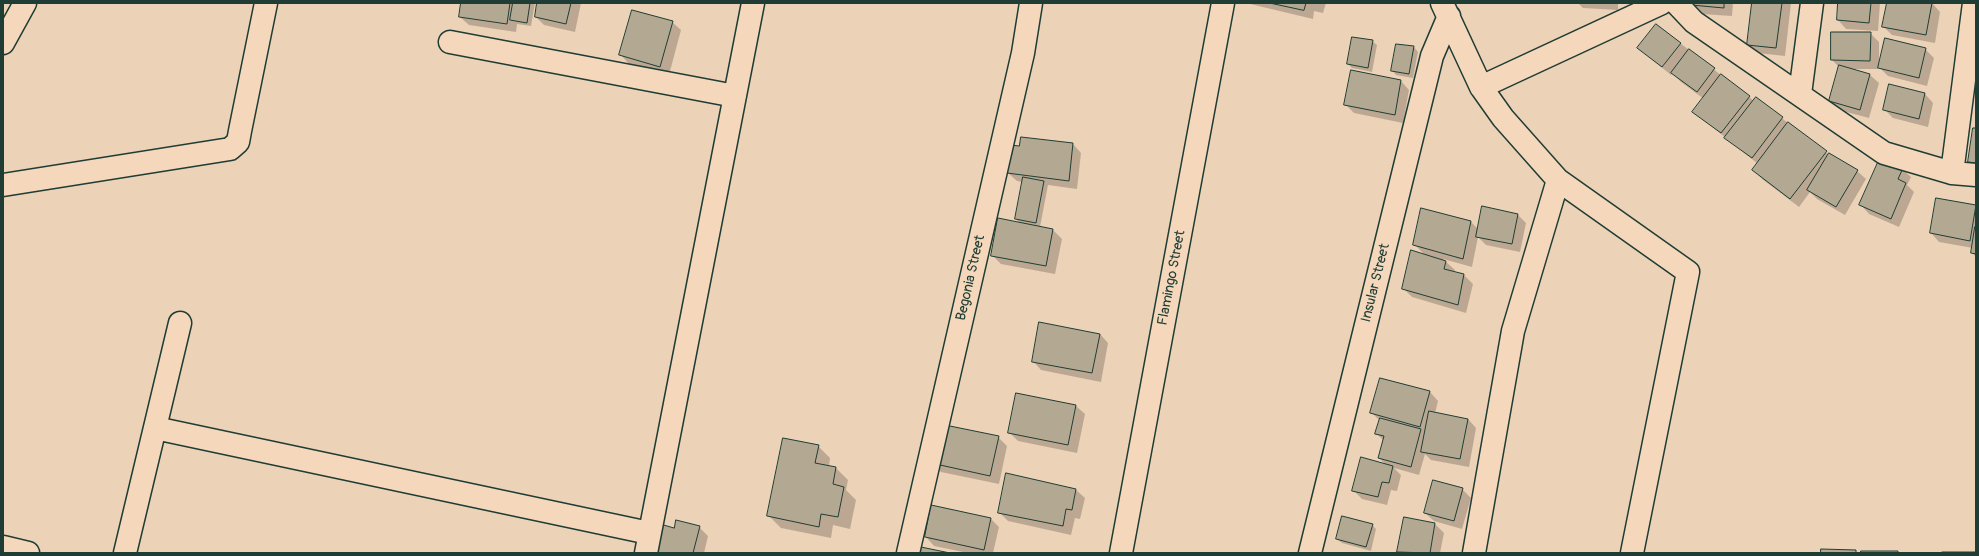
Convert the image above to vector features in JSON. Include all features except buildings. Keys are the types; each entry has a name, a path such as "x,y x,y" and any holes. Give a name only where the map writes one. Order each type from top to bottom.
{"street":[{"path":"3,43 25,3"},
{"path":"3,185 230,149 238,142 266,3"},
{"path":"155,428 648,543 753,3"},
{"name":"Begonia Street","path":"908,553 1023,53 1031,3"},
{"name":"Flamingo Street","path":"1121,553 1223,3"},
{"path":"1481,87 1662,3"},
{"path":"1676,3 1694,22 1884,153 1952,173 1976,175"},
{"path":"1800,94 1812,3"},
{"path":"1952,173 1974,3"},
{"path":"1446,10 1481,87 1504,118 1558,180 1688,272 1632,553"},
{"name":"Insular Street","path":"1310,553 1432,56 1446,10"},
{"path":"450,42 734,96"},
{"path":"1474,553 1513,331 1558,180"},
{"path":"124,553 180,323"},
{"path":"3,547 28,553"}]}
